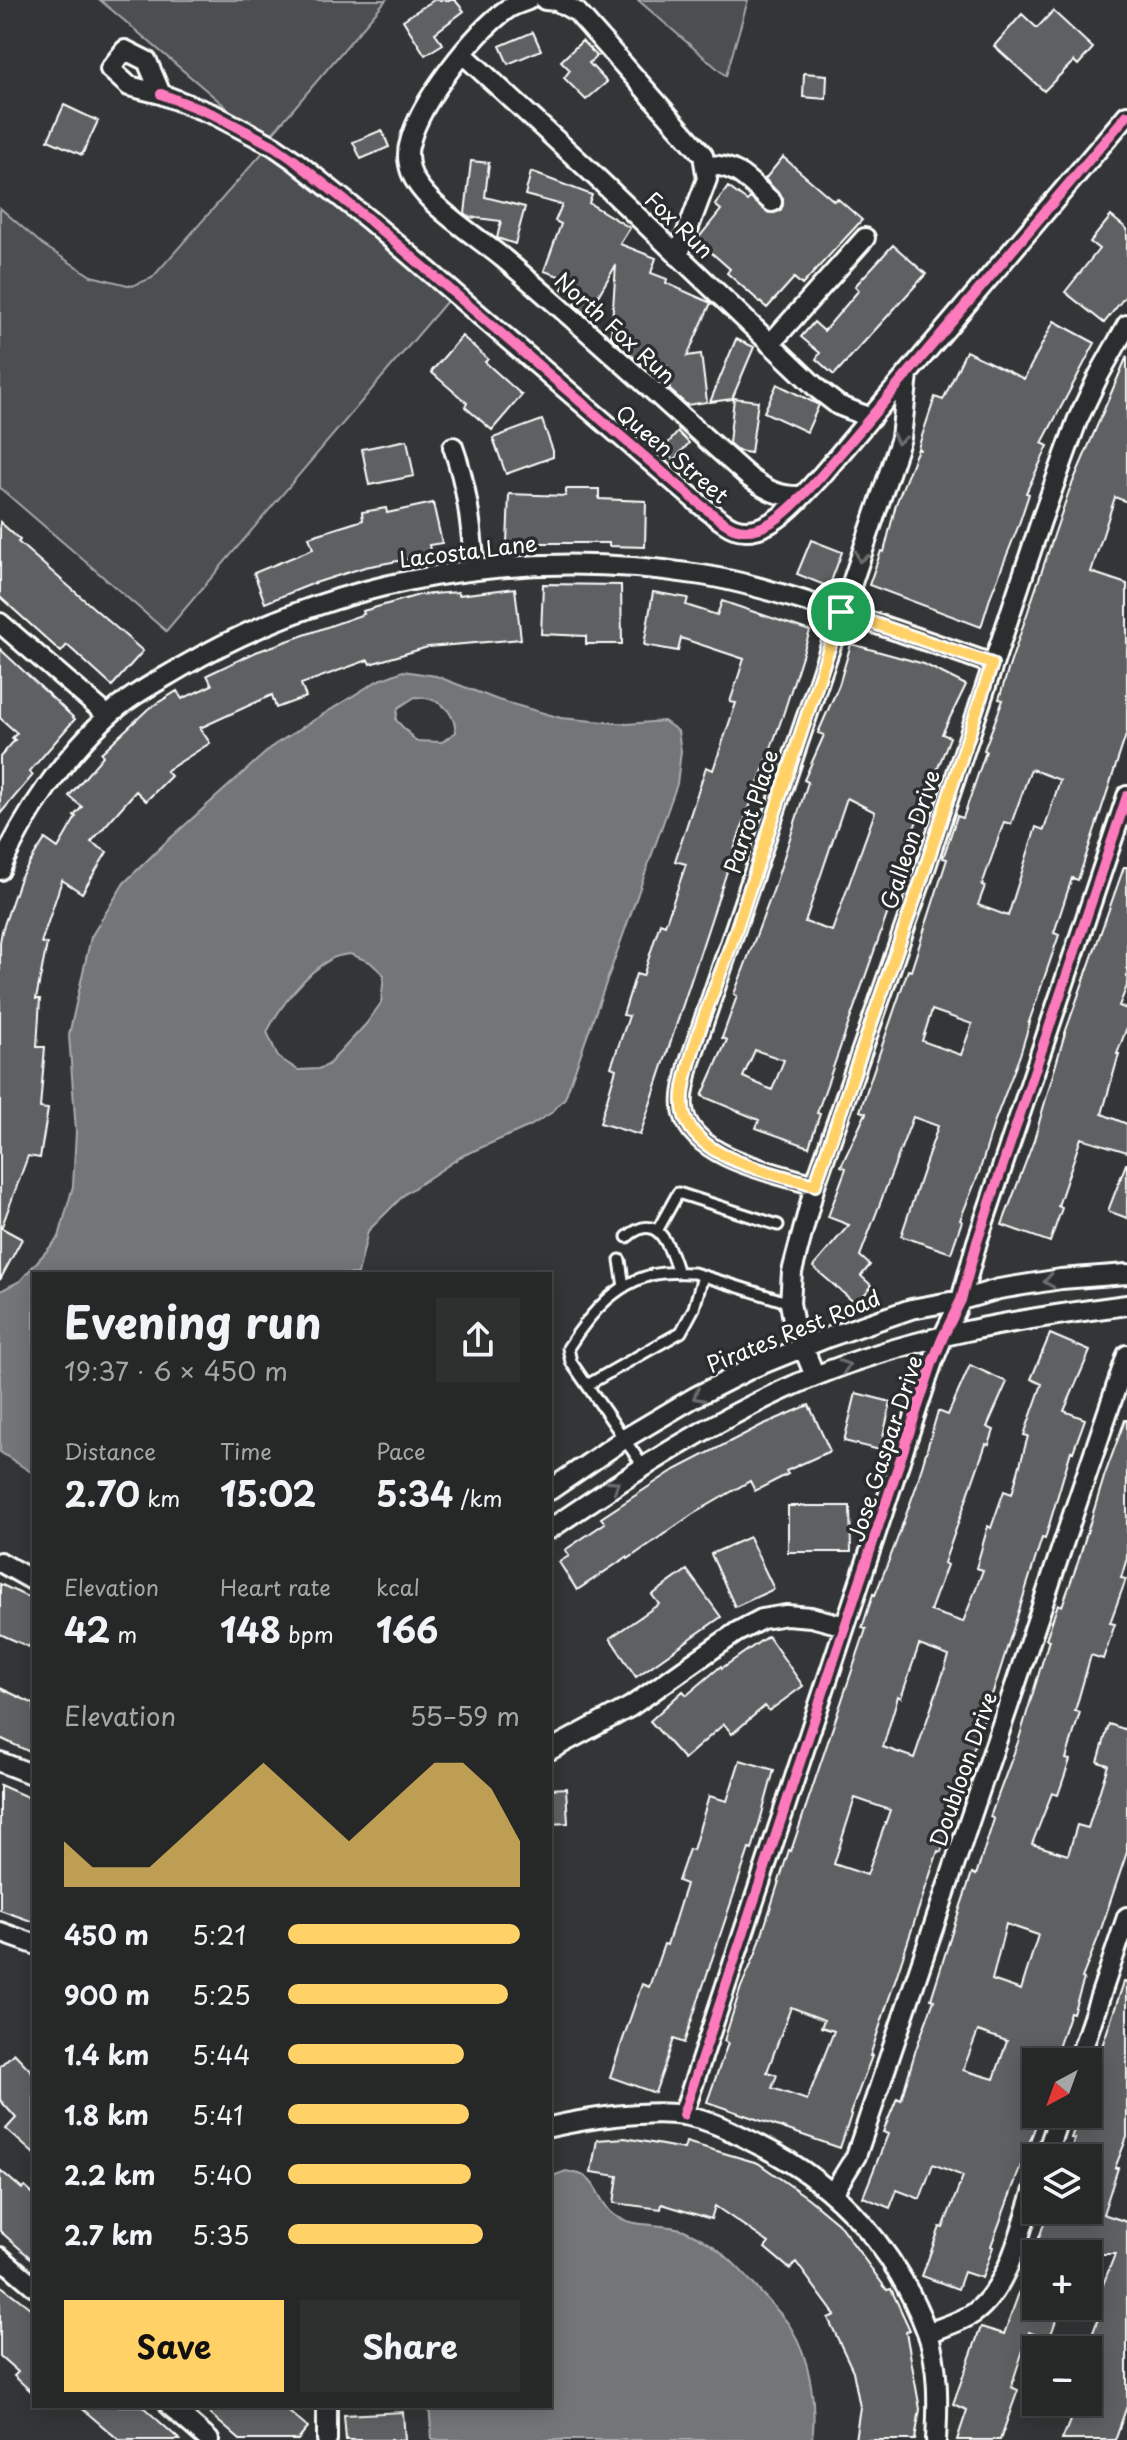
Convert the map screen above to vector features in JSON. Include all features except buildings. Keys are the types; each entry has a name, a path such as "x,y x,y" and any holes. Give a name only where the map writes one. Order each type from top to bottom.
{"street":[{"path":"463,54 507,9 528,0"},
{"path":"545,0 557,1 577,12 703,155 707,179 678,256"},
{"name":"North Fox Run","path":"463,54 443,78 409,142 411,172 422,192 504,259 750,478 769,492 784,497 802,496"},
{"name":"Fox Run","path":"463,54 838,405 871,418"},
{"name":"Queen Street","path":"161,94 215,115 294,160 369,220 702,506 733,528 758,530 802,496 1127,115"},
{"path":"705,165 723,164 736,171 772,202"},
{"path":"770,344 865,238"},
{"name":"Galleon Drive","path":"815,1376 794,1325 790,1303 792,1272 815,1185 1077,421 1127,325"},
{"name":"Parrot Place","path":"815,1185 712,1150 696,1136 685,1115 683,1093 689,1065 901,438 908,374"},
{"path":"453,447 468,500 475,570"},
{"name":"Lacosta Lane","path":"0,870 4,850 41,796 86,739 108,716 140,692 209,651 318,603 419,577 556,564 646,569 718,579 773,591 841,612 992,664"},
{"path":"0,623 108,716"},
{"name":"Jose Gaspar Drive","path":"683,2115 943,1337 961,1300 977,1242 1127,796"},
{"name":"Pirates Rest Road","path":"552,1489 624,1439 695,1397 750,1369 829,1337 897,1314 999,1289 1061,1279 1127,1274"},
{"path":"552,1528 643,1466 739,1411 815,1376 955,1332 1034,1317 1127,1305"},
{"name":"Doubloon Drive","path":"833,2193 856,2156 1127,1355"},
{"path":"0,1562 32,1580"},
{"path":"552,1749 630,1707 737,1632 762,1619 786,1615 811,1617 845,1626"},
{"path":"0,1762 32,1774"},
{"path":"1083,2048 1127,1917"},
{"path":"0,1932 32,1943"},
{"path":"552,2127 576,2121 657,2113 683,2115 713,2124 789,2160 833,2193 860,2219 893,2262 928,2333 937,2392 936,2440"},
{"path":"928,2333 971,2315 991,2298 1005,2275 1022,2224"},
{"path":"0,2257 32,2284"},
{"path":"172,2408 209,2440"},
{"path":"327,2408 327,2440"}],"lane":[{"path":"657,1231 678,1193 778,1225"},
{"path":"627,1237 635,1230 646,1228 657,1231 668,1242 678,1273"},
{"path":"620,1260 624,1287"},
{"path":"643,1466 571,1362 568,1348 601,1305 640,1278 662,1273 694,1273 790,1303"},
{"path":"587,1385 681,1332 694,1308 703,1276"}],"shaded area":[{"path":"100,0 386,0 266,141"},
{"path":"638,0 748,0 726,76"},
{"path":"265,150 447,301 166,631 0,488 0,208 43,245 91,276 132,286 152,278"},
{"path":"403,671 436,676 498,700 561,718 627,724 664,721 678,731 681,751 677,784 565,1098 551,1113 530,1126 462,1156 405,1194 368,1231 358,1272 32,1272 32,1473 0,1452 0,1291 20,1281 59,1237 73,1186 76,1131 69,1035 91,937 124,883 274,745 377,681","holes":["415,697 438,702 452,717 456,732 442,742 416,741 396,720 398,708","350,954 370,962 384,975 381,1003 328,1065 298,1070 278,1057 267,1032 303,981 333,958"]},
{"path":"566,2171 582,2175 596,2189 609,2210 621,2219 684,2230 731,2261 774,2306 798,2340 813,2397 812,2440 432,2440 429,2408 552,2408 552,2176"}],"cycle path":[{"path":"161,94 215,115 294,160 369,220 702,506 730,526 747,530 771,523 782,515 821,476 1127,115"},
{"path":"683,2115 933,1361 961,1300 977,1242 1127,796"}],"route":[{"path":"841,612 992,664 864,1049 815,1185 712,1150 696,1136 685,1115 683,1093 689,1065 841,612"}]}
